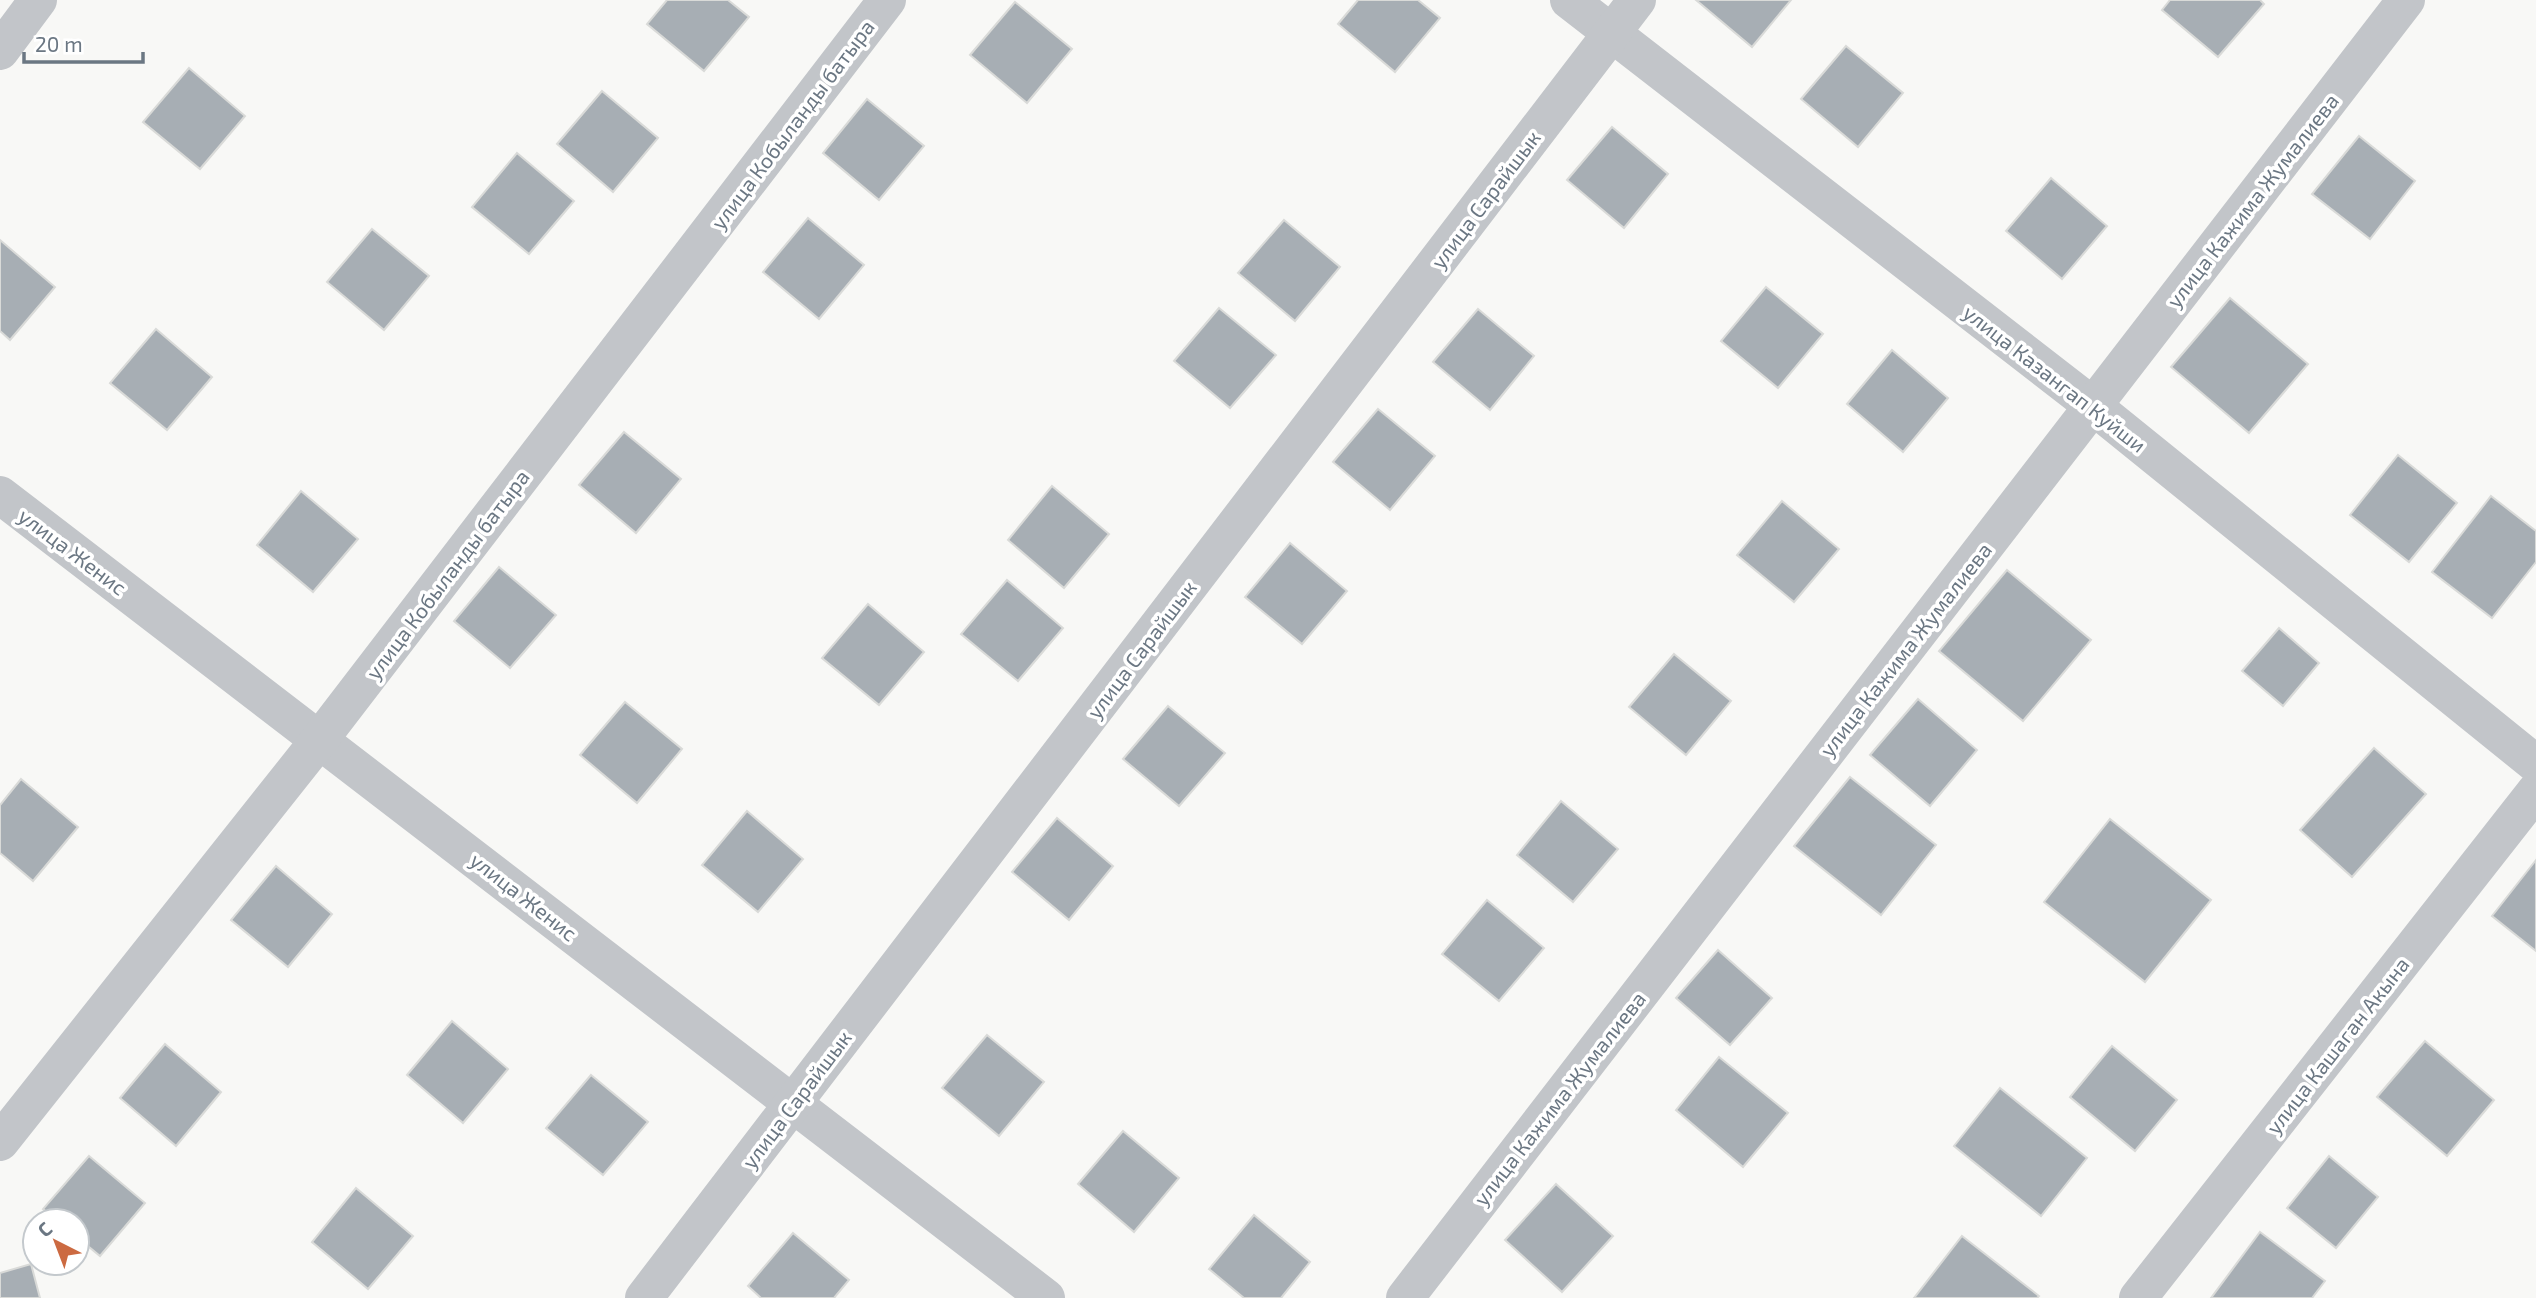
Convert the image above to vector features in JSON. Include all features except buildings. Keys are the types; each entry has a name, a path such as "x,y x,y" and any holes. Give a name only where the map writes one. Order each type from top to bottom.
{"street":[{"path":"0,51 38,0"},
{"name":"улица Кобыланды батыра","path":"0,1142 320,739 887,0"},
{"name":"улица Казангап Куйши","path":"1569,0 2093,406 2536,764"},
{"name":"улица Сарайшык","path":"644,1298 1637,0"},
{"name":"улица Кажима Жумалиева","path":"1405,1298 2406,0"},
{"name":"улица Женис","path":"0,495 1046,1298"},
{"name":"улица Кашаган Акына","path":"2138,1298 2536,791"}]}
